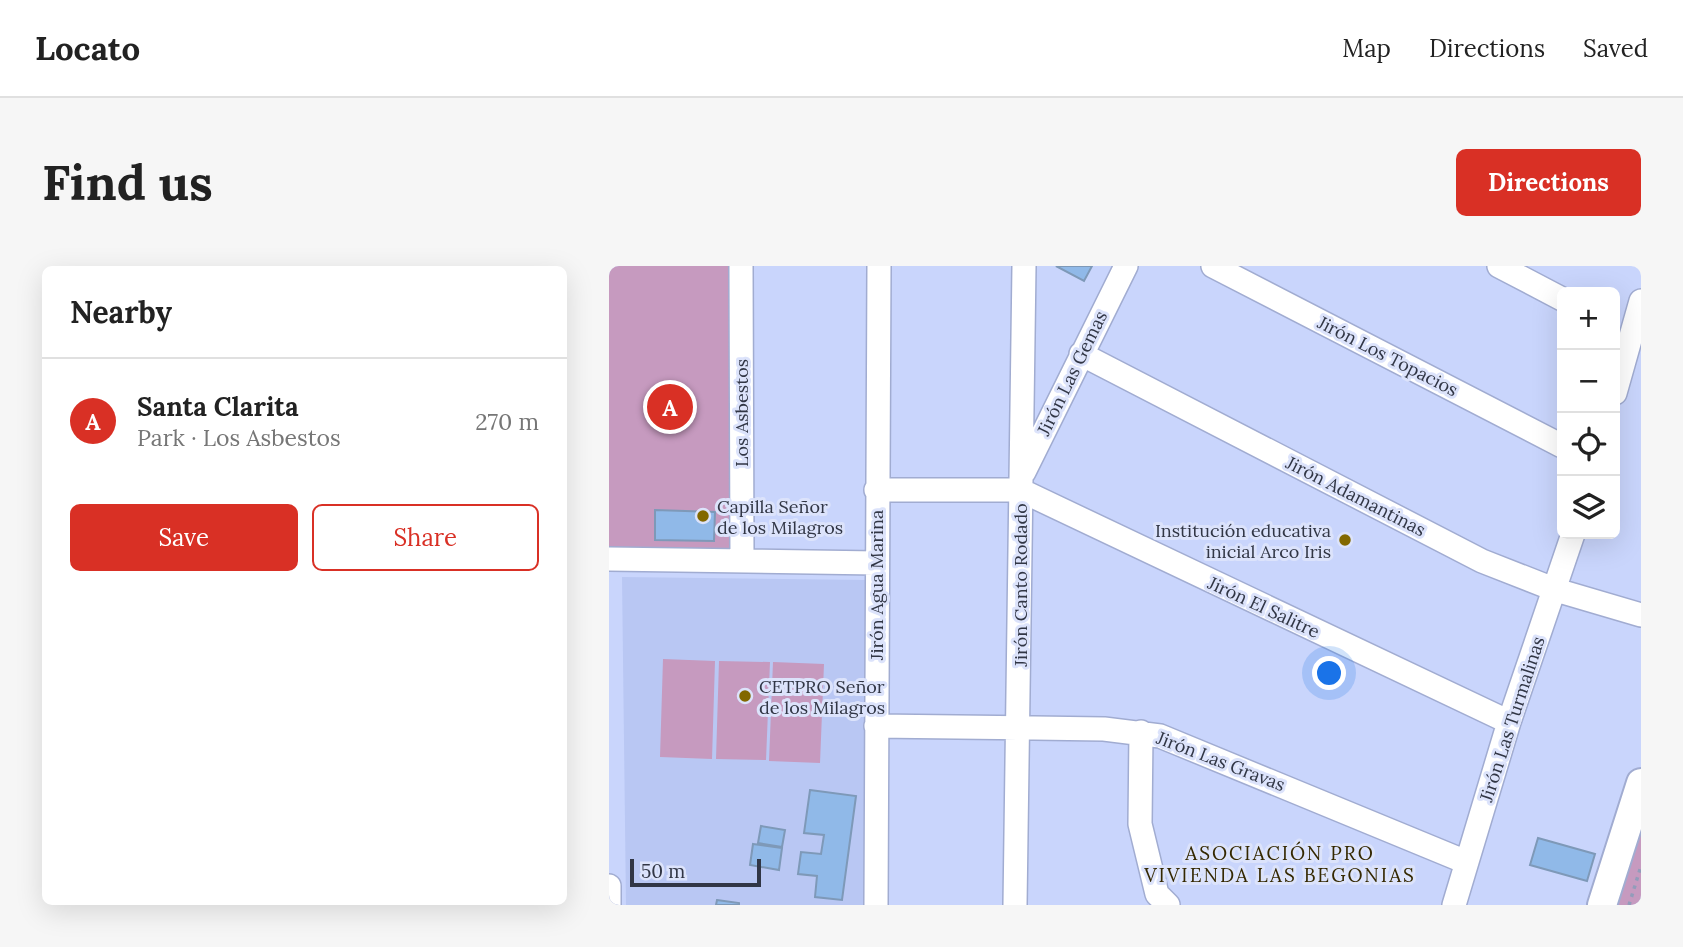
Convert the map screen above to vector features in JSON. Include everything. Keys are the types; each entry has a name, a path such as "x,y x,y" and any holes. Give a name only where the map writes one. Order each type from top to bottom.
{"main road":[{"path":"1602,905 1641,783"}],"street":[{"name":"Los Asbestos","path":"741,266 742,560"},
{"name":"Jirón Agua Marina","path":"876,905 879,266"},
{"name":"Jirón Canto Rodado","path":"1015,905 1024,266"},
{"name":"Jirón Las Gemas","path":"1020,486 1081,354 1126,266"},
{"name":"Jirón Los Topacios","path":"1213,266 1557,443"},
{"path":"1499,266 1557,296"},
{"path":"1620,354 1623,330 1641,301"},
{"name":"Jirón Adamantinas","path":"1081,354 1482,561 1556,590 1641,615"},
{"path":"876,490 1020,486"},
{"name":"Jirón El Salitre","path":"1020,486 1509,722"},
{"name":"Jirón Las Turmalinas","path":"1454,905 1509,722 1571,539"},
{"path":"609,559 877,563"},
{"name":"Jirón Las Gravas","path":"876,726 1019,727 1142,732 1183,743 1466,863"},
{"path":"1142,732 1140,824 1157,894 1168,905"},
{"path":"609,886 609,905"}],"path":[{"path":"1629,905 1641,866"}],"shaded area":[{"path":"609,266 731,266 732,549 609,547"},
{"name":"CETPRO Señor de los Milagros","path":"622,577 866,580 867,813 864,905 626,905"},
{"path":"663,659 715,661 712,759 660,757"},
{"path":"719,661 770,662 766,760 716,759"},
{"path":"773,662 824,664 820,763 769,761"},
{"path":"1641,812 1641,905 1610,905"}],"building":[{"path":"1056,266 1092,266 1084,281"},
{"path":"655,510 715,512 714,541 655,540"},
{"path":"810,790 856,796 842,900 815,897 817,876 798,874 801,852 821,854 824,835 804,833"},
{"path":"761,826 785,830 782,847 758,843"},
{"path":"1538,838 1595,854 1587,881 1530,865"},
{"path":"753,844 782,848 779,870 750,865"},
{"path":"717,900 739,903 739,905 716,905"}],"place":[{"name":"Santa Clarita","path":"670,407"},
{"name":"Capilla Señor de los Milagros","path":"703,516"},
{"name":"Institución educativa inicial Arco Iris","path":"1345,540"},
{"name":"CETPRO Señor de los Milagros","path":"745,696"}],"district":[{"name":"ASOCIACIÓN PRO VIVIENDA LAS BEGONIAS","path":"1280,864"}]}
